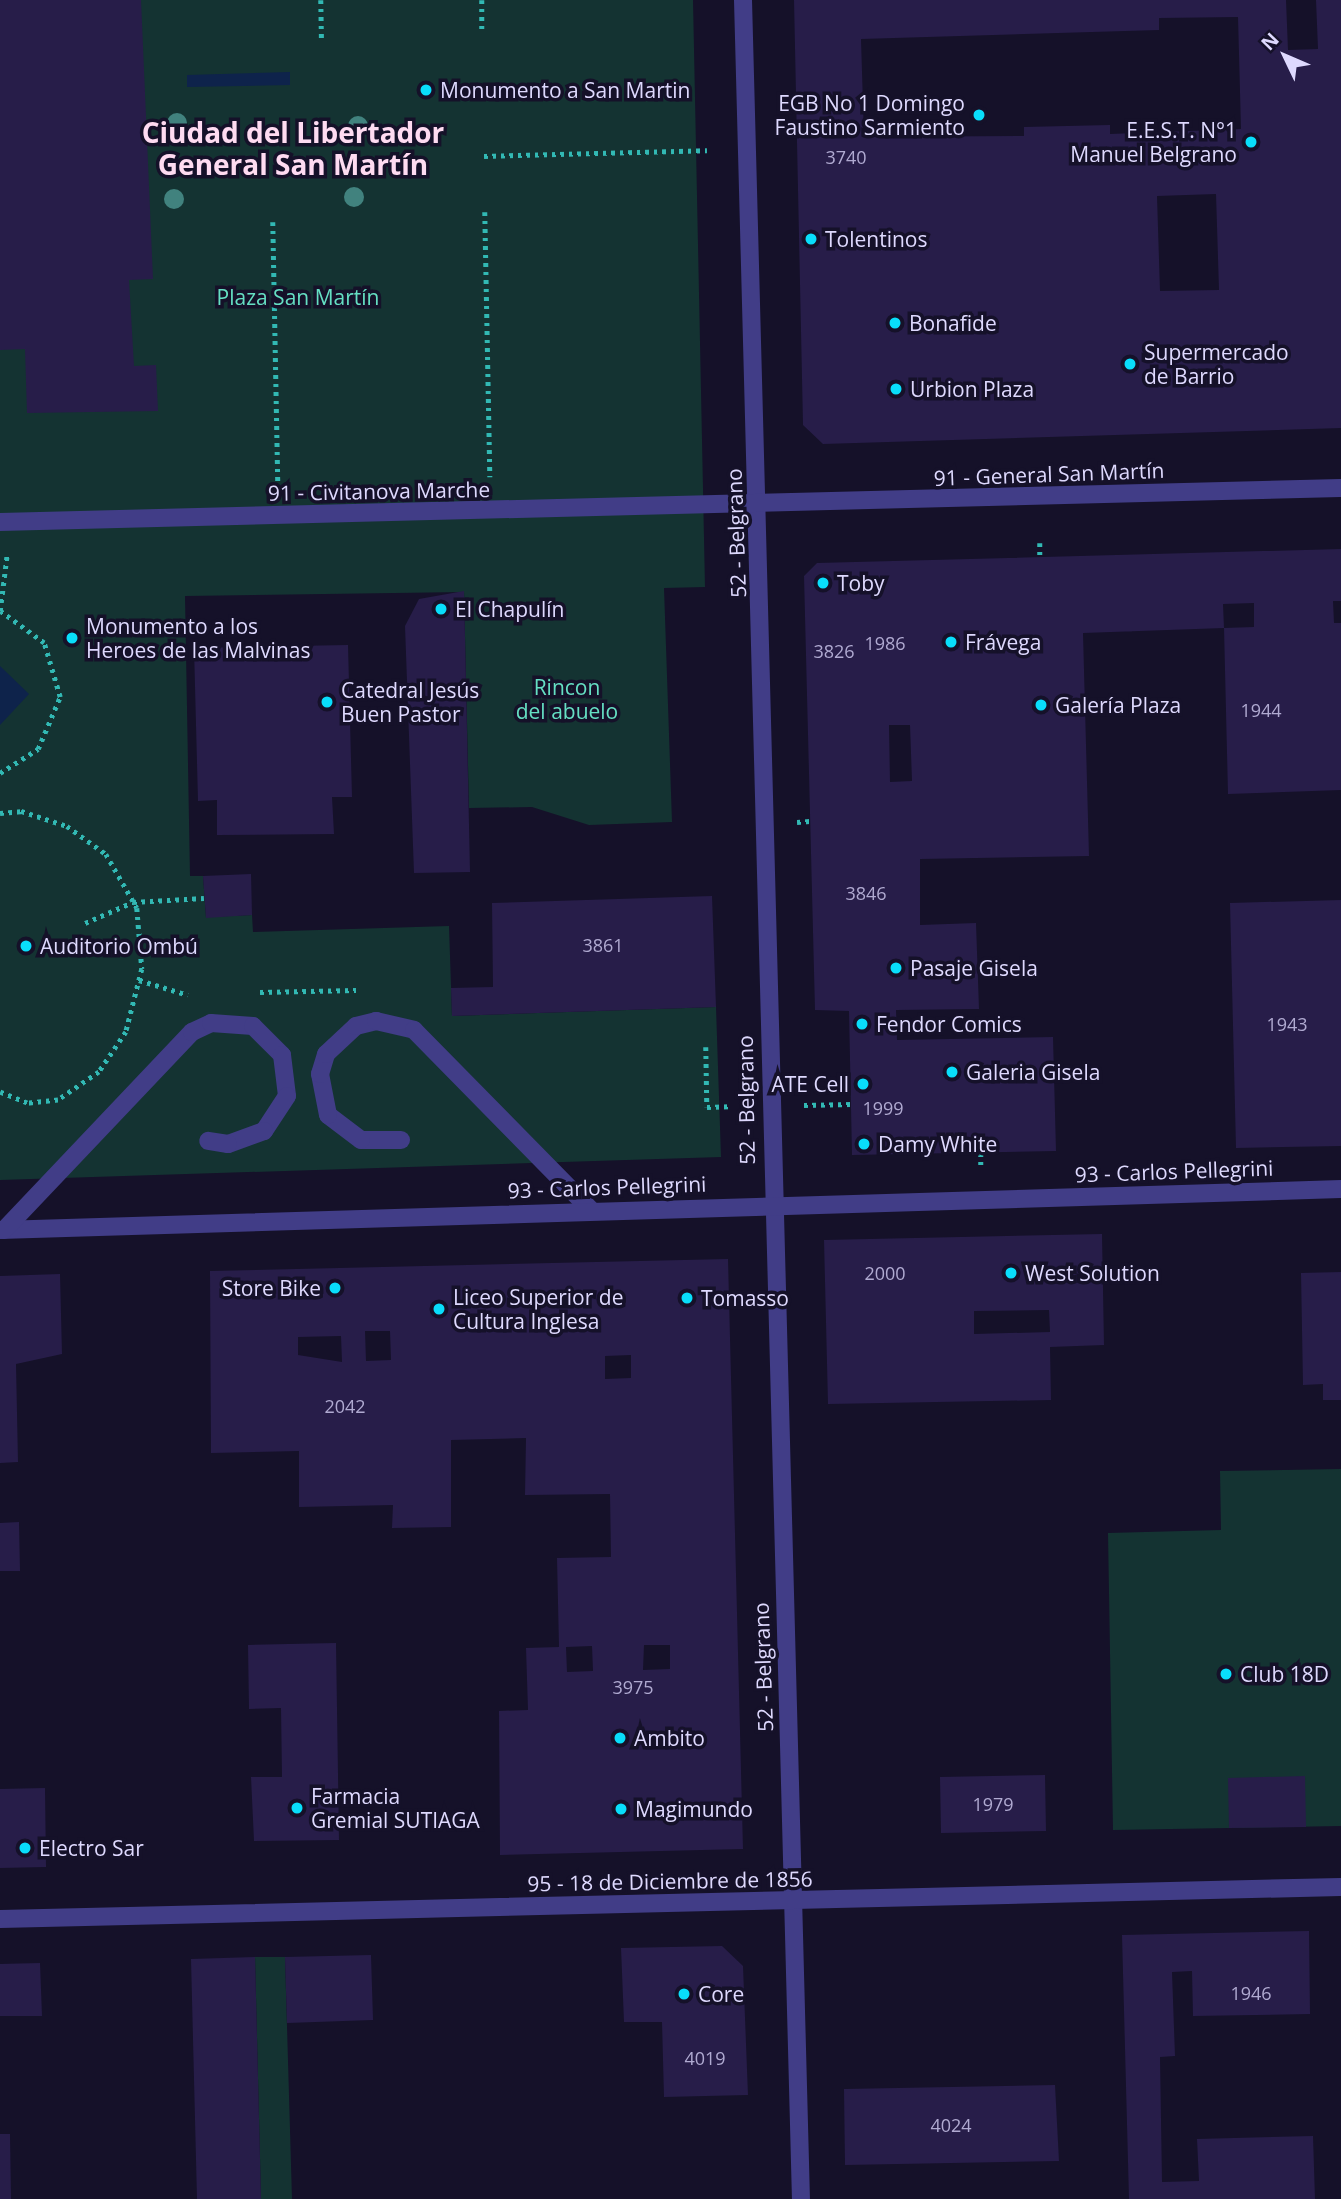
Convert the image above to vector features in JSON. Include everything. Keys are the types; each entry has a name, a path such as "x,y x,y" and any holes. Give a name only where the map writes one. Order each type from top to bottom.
{"street":[{"name":"52 - Belgrano","path":"743,0 758,505 770,1204 801,2199"},
{"name":"91 - General San Martín","path":"758,505 1341,488"},
{"name":"91 - Civitanova Marche","path":"6,522 758,505"},
{"path":"401,1140 361,1140 328,1115 320,1074 326,1054 356,1026 376,1021 414,1030 592,1210"},
{"path":"2,1230 192,1032 211,1023 253,1026 282,1055 287,1096 264,1131 247,1141 208,1141"},
{"name":"93 - Carlos Pellegrini","path":"2,1230 770,1204 1341,1189"},
{"name":"95 - 18 de Diciembre de 1856","path":"0,1919 1341,1887"}],"path":[{"path":"321,0 322,39"},
{"path":"482,0 482,32"},
{"path":"484,156 707,150"},
{"path":"485,212 491,511"},
{"path":"273,222 279,516"},
{"path":"0,773 38,749 60,697 44,643 0,611 6,522"},
{"path":"1040,543 1040,556"},
{"path":"0,813 22,811 67,827 106,854 134,902 142,969 126,1032 99,1072 58,1100 27,1103 0,1092"},
{"path":"796,822 810,821"},
{"path":"85,923 134,902 204,898"},
{"path":"706,1047 707,1107 730,1106"},
{"path":"803,1105 852,1104"},
{"path":"981,1153 981,1166"}],"green space":[{"name":"Plaza San Martín","path":"0,0 693,0 705,587 664,588 672,822 589,825 532,807 469,808 464,592 185,596 190,876 203,876 206,917 252,915 253,932 449,926 452,1016 716,1007 721,1157 0,1180"},
{"name":"Club 18D","path":"1341,1469 1341,1826 1113,1830 1108,1533 1221,1530 1220,1471"},
{"path":"255,1957 285,1957 292,2199 261,2199"}],"water":[{"path":"290,72 290,85 187,87 187,75"},
{"path":"0,666 29,694 0,725"}],"building":[{"path":"0,0 141,0 153,279 129,280 134,366 156,365 158,411 27,413 25,349 0,350"},
{"path":"794,0 1286,0 1288,50 1318,49 1316,0 1341,0 1341,428 823,444 803,425","holes":["1238,17 1241,129 1110,134 1110,125 1024,127 1024,136 864,137 861,39 1159,30 1159,18","1216,194 1219,290 1160,291 1157,196"]},
{"path":"1341,549 1341,601 1333,601 1334,623 1341,623 1341,790 1228,794 1224,628 1083,633 1089,856 920,859 920,925 976,923 979,1009 896,1010 897,1040 1053,1037 1056,1151 852,1155 849,1011 815,1010 804,576 817,563","holes":["1254,603 1254,627 1224,628 1223,604","889,725 910,725 912,781 890,782"]},
{"path":"464,591 470,872 414,873 405,626 419,599"},
{"path":"348,645 352,797 332,797 334,834 217,835 217,800 198,801 194,648"},
{"path":"251,874 252,915 206,918 203,876"},
{"path":"712,896 716,1007 452,1016 451,988 493,987 492,903"},
{"path":"1341,900 1341,1146 1236,1148 1230,903"},
{"path":"1102,1234 1104,1345 1050,1347 1051,1400 828,1404 824,1240","holes":["1049,1310 1050,1332 974,1334 974,1311"]},
{"path":"728,1259 743,1849 500,1855 499,1711 528,1710 526,1648 559,1647 557,1558 611,1557 610,1494 525,1495 526,1438 451,1440 451,1527 392,1528 393,1505 299,1507 299,1451 211,1453 210,1271","holes":["365,1331 390,1331 391,1360 366,1361","341,1336 342,1362 298,1355 298,1337","631,1355 631,1378 605,1379 605,1356","644,1645 670,1645 670,1669 643,1670","592,1646 593,1671 567,1672 566,1647"]},
{"path":"1341,1272 1341,1400 1323,1400 1323,1384 1303,1385 1301,1273"},
{"path":"60,1274 62,1354 16,1364 18,1462 0,1463 0,1276"},
{"path":"19,1522 20,1571 0,1571 0,1523"},
{"path":"336,1643 339,1840 254,1841 251,1777 282,1777 281,1708 249,1709 248,1645"},
{"path":"1045,1775 1046,1831 941,1833 940,1777"},
{"path":"1305,1776 1306,1827 1229,1828 1228,1778"},
{"path":"45,1788 46,1867 0,1868 0,1789"},
{"path":"1309,1931 1310,2014 1193,2016 1192,1971 1172,1972 1175,2056 1160,2057 1162,2182 1199,2181 1197,2139 1313,2136 1315,2199 1129,2199 1122,1935"},
{"path":"722,1946 743,1966 748,2095 664,2097 662,2022 624,2022 621,1948"},
{"path":"371,1955 373,2020 287,2023 285,1957"},
{"path":"255,1957 261,2199 197,2199 191,1959"},
{"path":"40,1963 42,2016 0,2016 0,1964"},
{"path":"1055,2085 1059,2161 845,2165 844,2089"},
{"path":"0,2134 10,2134 11,2199 0,2199"}],"place":[{"name":"Monumento a San Martin","path":"426,90"},
{"name":"EGB No 1 Domingo Faustino Sarmiento","path":"979,115"},
{"name":"E.E.S.T. N°1 Manuel Belgrano","path":"1251,142"},
{"name":"Tolentinos","path":"811,239"},
{"name":"Bonafide","path":"895,323"},
{"name":"Supermercado de Barrio","path":"1130,364"},
{"name":"Urbion Plaza","path":"896,389"},
{"name":"Toby","path":"823,583"},
{"name":"El Chapulín","path":"441,609"},
{"name":"Monumento a los Heroes de las Malvinas","path":"72,638"},
{"name":"Frávega","path":"951,642"},
{"name":"Catedral Jesús Buen Pastor","path":"327,702"},
{"name":"Galería Plaza","path":"1041,705"},
{"name":"Auditorio Ombú","path":"26,946"},
{"name":"Pasaje Gisela","path":"896,968"},
{"name":"Fendor Comics","path":"862,1024"},
{"name":"Galeria Gisela","path":"952,1072"},
{"name":"ATE Cell","path":"863,1084"},
{"name":"Damy White","path":"864,1144"},
{"name":"West Solution","path":"1011,1273"},
{"name":"Store Bike","path":"335,1288"},
{"name":"Tomasso","path":"687,1298"},
{"name":"Liceo Superior de Cultura Inglesa","path":"439,1309"},
{"name":"Club 18D","path":"1226,1674"},
{"name":"Ambito","path":"620,1738"},
{"name":"Farmacia Gremial SUTIAGA","path":"297,1808"},
{"name":"Magimundo","path":"621,1809"},
{"name":"Electro Sar","path":"25,1848"},
{"name":"Core","path":"684,1994"}],"district":[{"name":"Ciudad del Libertador General San Martín","path":"293,148"}],"park label":[{"name":"Rincon del abuelo","path":"567,699"}]}
